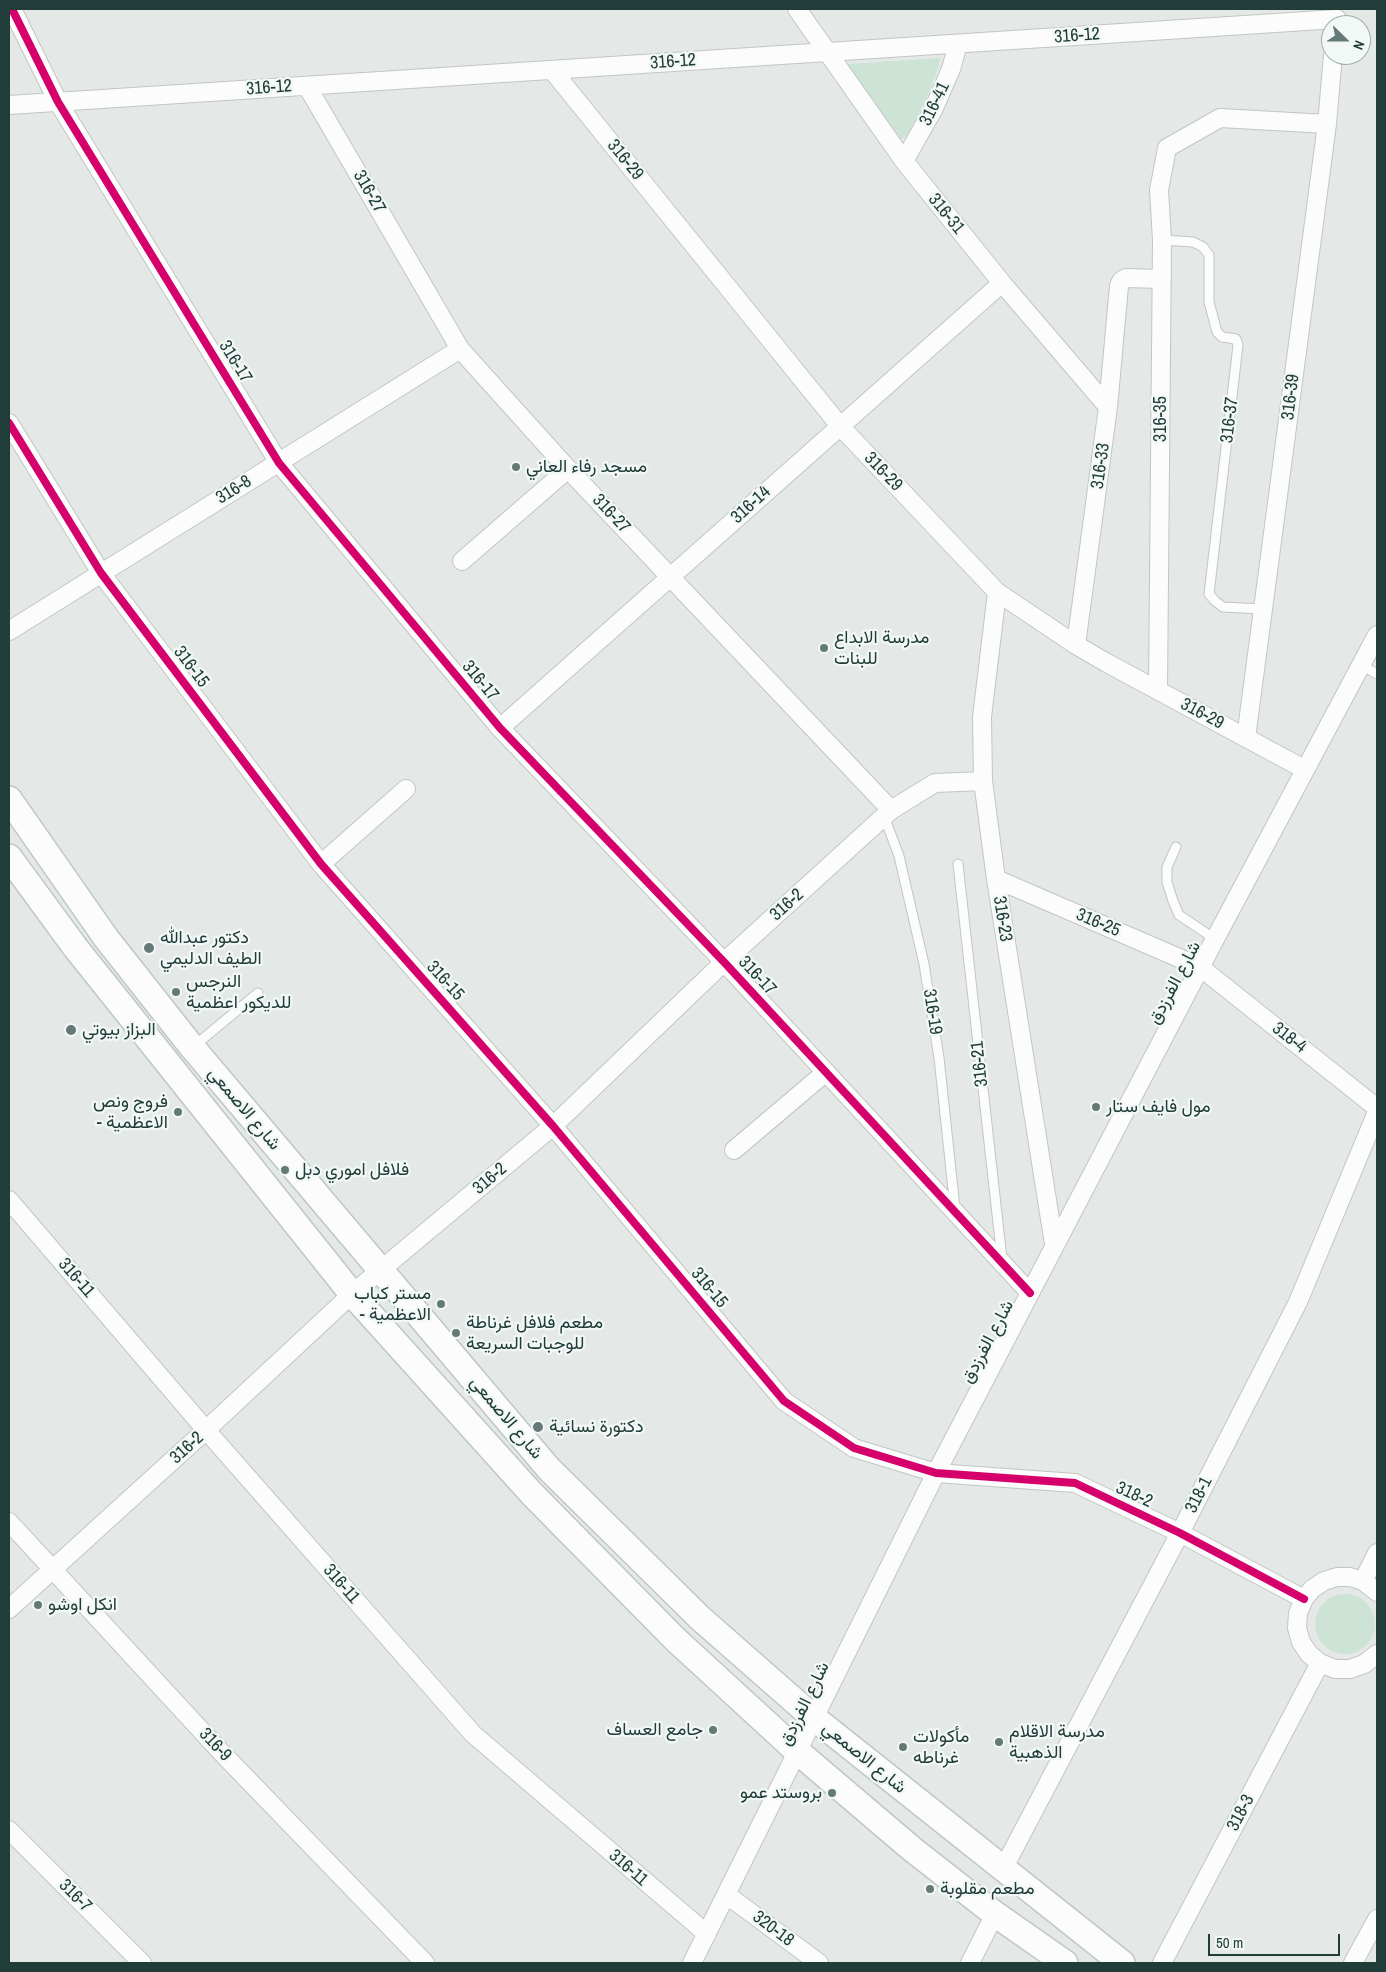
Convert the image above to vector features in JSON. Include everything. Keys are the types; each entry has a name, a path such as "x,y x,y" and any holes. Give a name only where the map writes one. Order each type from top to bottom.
{"street":[{"name":"316-17","path":"12,9 58,102 279,462 500,728 724,962 1030,1293"},
{"name":"316-31","path":"797,9 904,161 1002,283 1108,408"},
{"name":"316-12","path":"9,105 1321,19"},
{"name":"316-41","path":"904,161 934,108 952,69 958,44"},
{"name":"316-39","path":"1246,738 1326,124 1332,65"},
{"name":"316-29","path":"552,70 840,426 997,592 1076,645 1158,691 1304,768"},
{"name":"316-27","path":"307,86 460,349 568,469 887,813"},
{"name":"316-35","path":"1158,691 1162,278 1159,190 1167,148 1220,118 1326,124"},
{"name":"316-33","path":"1076,645 1108,408 1119,286 1121,281 1126,278 1162,278"},
{"name":"316-14","path":"500,728 1002,283"},
{"name":"316-8","path":"9,631 460,349"},
{"name":"316-15","path":"9,423 101,574 321,864 553,1126 784,1401 854,1448 936,1473"},
{"path":"462,561 568,469"},
{"name":"316-23","path":"997,592 982,717 983,781 996,879 1054,1244"},
{"name":"شارع الفرزدق","path":"692,1963 936,1473 1054,1244 1304,768 1377,635"},
{"name":"316-2","path":"9,1609 352,1294 553,1126 724,962 887,813 936,783 983,781"},
{"path":"321,864 406,789"},
{"name":"شارع الاصمعي","path":"9,799 106,938 192,1047 549,1469 700,1618 814,1718 1122,1963"},
{"name":"شارع الاصمعي","path":"9,857 75,947 352,1294 546,1508 675,1639 798,1752 912,1849 994,1914 1065,1963"},
{"name":"316-25","path":"996,879 1200,967"},
{"name":"318-4","path":"1200,967 1377,1108"},
{"path":"734,1150 826,1072"},
{"name":"318-1","path":"1003,1869 1180,1533 1298,1302 1377,1112"},
{"name":"316-11","path":"9,1200 206,1430 473,1734 707,1934"},
{"name":"318-2","path":"936,1473 1075,1484 1180,1533 1304,1599"},
{"name":"316-9","path":"9,1522 221,1752 425,1963"},
{"path":"1363,1581 1377,1553"},
{"path":"1377,1592 1363,1581 1350,1577 1337,1577 1324,1581 1312,1589 1304,1599 1298,1613 1298,1628 1301,1642 1309,1654 1320,1663 1335,1669 1350,1669 1364,1664 1377,1654"},
{"name":"318-3","path":"1162,1963 1320,1663"},
{"name":"316-7","path":"9,1830 142,1963"},
{"name":"320-18","path":"726,1895 819,1963"},
{"path":"970,1963 994,1914"},
{"path":"1353,1963 1377,1919"}],"lane":[{"name":"316-37","path":"1162,240 1193,242 1203,246 1209,255 1209,302 1216,332 1222,337 1236,339 1238,345 1210,594 1215,601 1224,607 1263,609"},
{"path":"1361,665 1377,674"},
{"name":"316-19","path":"887,813 924,964 939,1058 956,1212"},
{"path":"1176,847 1167,867 1167,882 1178,915 1215,939"},
{"name":"316-21","path":"958,864 1003,1264"},
{"path":"192,1047 258,993"}],"green space":[{"path":"940,58 926,100 907,135 900,140 847,64"},
{"path":"1339,1594 1351,1594 1362,1599 1370,1607 1375,1618 1373,1636 1362,1649 1351,1654 1339,1654 1328,1649 1320,1641 1315,1630 1315,1618 1320,1607 1328,1599"}],"cycle path":[{"path":"12,9 58,102 279,463 500,728 724,962 1030,1293"},
{"path":"9,423 101,573 321,864 553,1126 784,1401 854,1448 936,1473 1075,1483 1180,1533 1304,1599"}],"place":[{"name":"مسجد رفاء العاني","path":"516,467"},
{"name":"مدرسة الابداع للبنات","path":"824,648"},
{"name":"دكتور عبدالله الطيف الدليمي","path":"149,948"},
{"name":"النرجس للديكور اعظمية","path":"176,992"},
{"name":"البزاز بيوتي","path":"71,1030"},
{"name":"مول فايف ستار","path":"1096,1107"},
{"name":"فروج ونص - الاعظمية","path":"178,1112"},
{"name":"فلافل اموري دبل","path":"285,1170"},
{"name":"مستر كباب - الاعظمية","path":"441,1304"},
{"name":"مطعم فلافل غرناطة للوجبات السريعة","path":"456,1333"},
{"name":"دكتورة نسائية","path":"538,1427"},
{"name":"انكل اوشو","path":"38,1605"},
{"name":"جامع العساف","path":"713,1730"},
{"name":"مدرسة الاقلام الذهبية","path":"999,1742"},
{"name":"مأكولات غرناطه","path":"903,1747"},
{"name":"بروستد عمو","path":"832,1793"},
{"name":"مطعم مقلوبة","path":"930,1889"}]}
